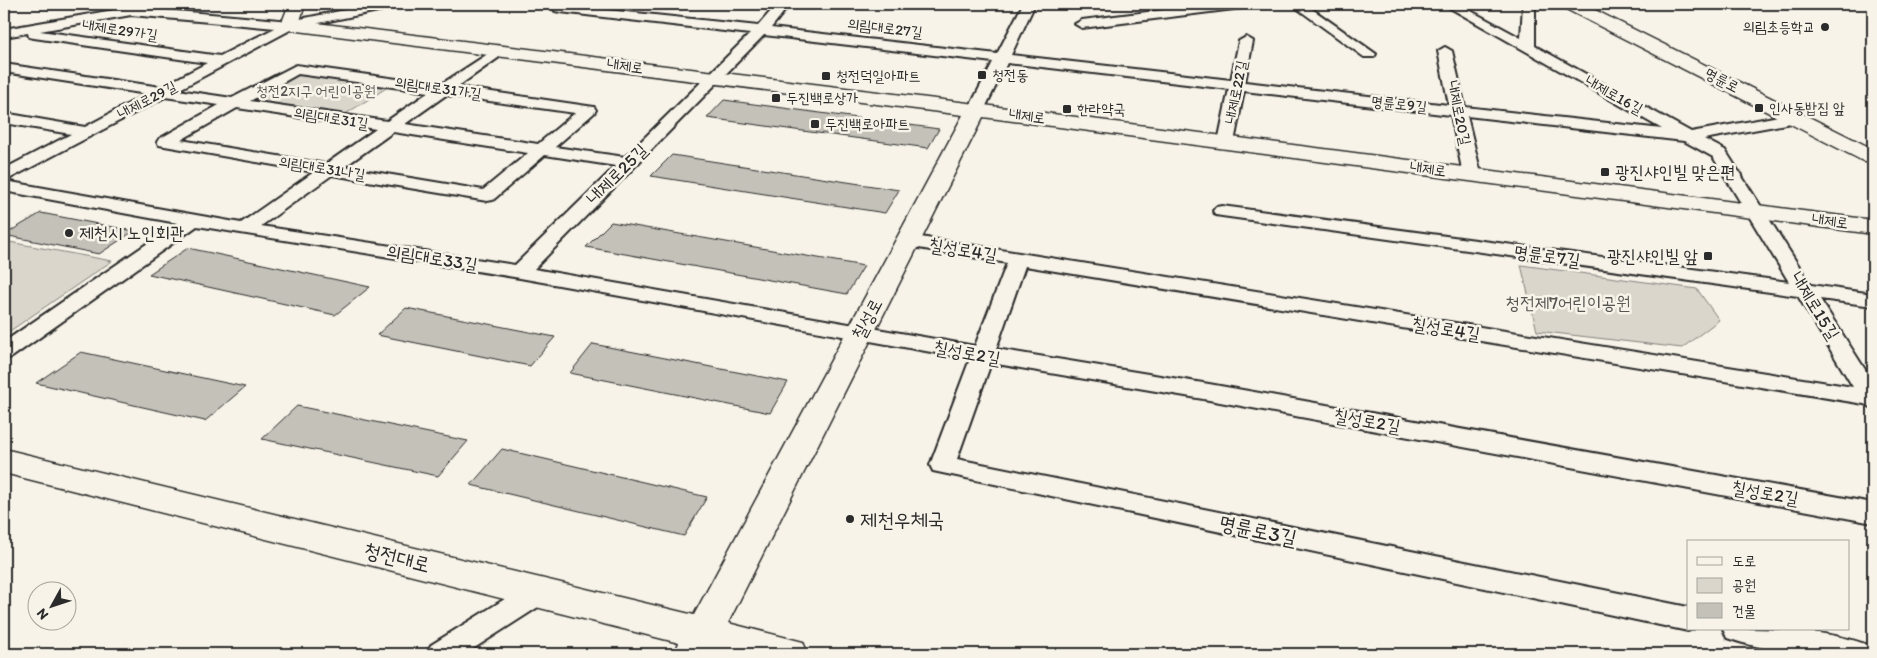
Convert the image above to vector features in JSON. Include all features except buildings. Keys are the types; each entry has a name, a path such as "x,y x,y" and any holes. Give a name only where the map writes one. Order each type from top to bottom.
{"street":[{"path":"290,25 297,4"},
{"path":"8,32 131,12 290,25 393,4"},
{"name":"의림대로27길","path":"557,4 560,8 1001,58"},
{"name":"내제로25길","path":"520,272 761,30 784,4"},
{"name":"칠성로","path":"699,643 976,110 1029,4"},
{"path":"1082,24 1242,4"},
{"path":"1297,4 1368,54"},
{"name":"내제로16길","path":"1449,4 1719,154 1757,212"},
{"path":"1528,48 1529,4"},
{"name":"명륜로","path":"1570,4 1873,157"},
{"name":"내제로","path":"290,25 976,110 1873,227"},
{"name":"내제로29길","path":"4,176 290,25"},
{"name":"내제로29가길","path":"8,32 222,61"},
{"name":"내제로22길","path":"1226,142 1246,41"},
{"path":"244,229 500,50"},
{"name":"내제로20길","path":"1445,51 1472,174"},
{"name":"명륜로9길","path":"1001,58 1689,137 1796,118"},
{"name":"의림대로31길","path":"4,68 629,163"},
{"name":"의림대로31가길","path":"233,103 296,69 446,88 588,110 540,150"},
{"name":"의림대로31나길","path":"233,103 165,142 487,196 540,150"},
{"path":"4,118 87,132"},
{"name":"의림대로33길","path":"4,186 244,229 520,272 859,334"},
{"name":"명륜로7길","path":"1222,211 1873,300"},
{"name":"내제로15길","path":"1757,212 1873,398"},
{"path":"4,352 193,220"},
{"name":"칠성로4길","path":"908,241 1873,398"},
{"name":"칠성로4길","path":"983,355 1018,259"},
{"name":"칠성로2길","path":"859,334 1209,392 1873,513"},
{"name":"명륜로3길","path":"983,355 942,465 1687,619"},
{"name":"청전대로","path":"4,461 539,592 699,643 789,654"},
{"path":"441,654 539,592"},
{"path":"1743,630 1858,654"}],"green space":[{"name":"청전2지구 어린이공원","path":"302,70 394,83 344,115 249,100"},
{"path":"4,241 112,261 4,335"},
{"name":"청전제7어린이공원","path":"1521,265 1697,289 1719,320 1682,348 1537,331"}],"place":[{"name":"의림초등학교","path":"1825,27"},
{"name":"청전동","path":"982,75"},
{"name":"청전덕일아파트","path":"826,76"},
{"name":"두진백로상가","path":"776,98"},
{"name":"인사동밥집 앞","path":"1759,108"},
{"name":"한라약국","path":"1067,109"},
{"name":"두진백로아파트","path":"815,124"},
{"name":"광진샤인빌 맞은편","path":"1605,172"},
{"name":"제천시 노인회관","path":"69,233"},
{"name":"광진샤인빌 앞","path":"1708,256"},
{"name":"제천우체국","path":"850,519"}]}
